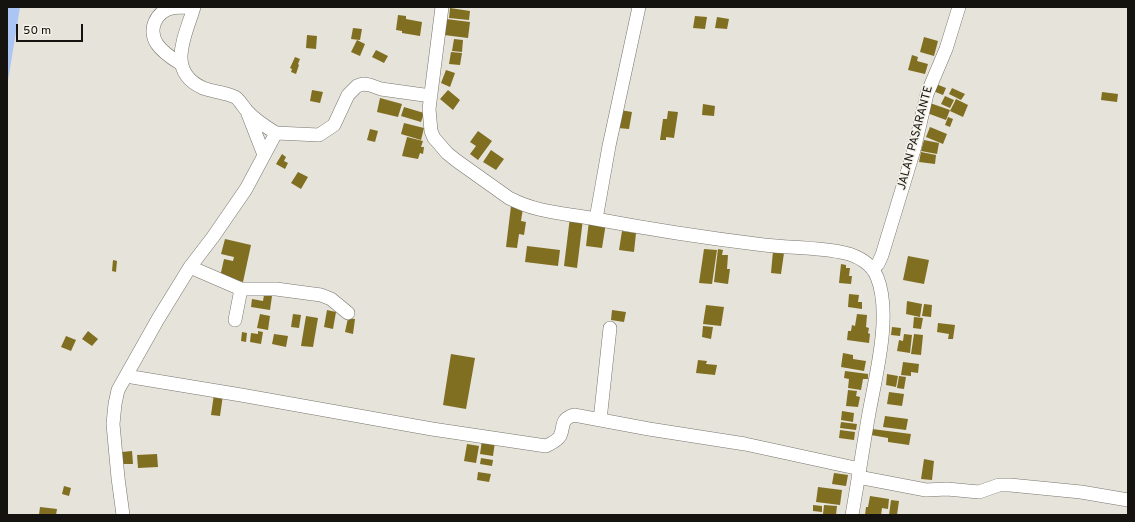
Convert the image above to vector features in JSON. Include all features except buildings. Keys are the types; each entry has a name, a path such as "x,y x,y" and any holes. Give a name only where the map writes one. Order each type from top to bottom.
{"street":[{"path":"181,64 170,57 158,45 152,28 162,12 172,8 188,7"},
{"path":"194,7 182,46 181,64 185,72 192,81 201,87 236,98 259,122 276,134 318,135 334,125 348,95 357,86 370,85 382,89 431,96"},
{"path":"442,7 429,110 429,121 434,138 446,153 493,188 518,203 542,211 729,240 845,253 858,258 873,269 882,296 883,322 879,358 852,515"},
{"path":"596,219 609,146 639,7"},
{"name":"JALAN PASARANTE","path":"873,269 878,264 882,255 914,150 927,94 946,49 959,7"},
{"path":"247,111 264,155"},
{"path":"123,515 113,424 118,390 158,319 190,267 246,189 276,134"},
{"path":"190,267 241,289 276,289 321,295 331,299 348,313"},
{"path":"235,320 241,289"},
{"path":"600,420 610,328"},
{"path":"126,376 432,429 546,446 555,442 561,434 562,426 568,417 574,415 745,444 926,490 947,489 979,492 999,485 1010,485 1081,492 1128,500"}],"water":[{"path":"7,7 20,7 7,87"}]}
